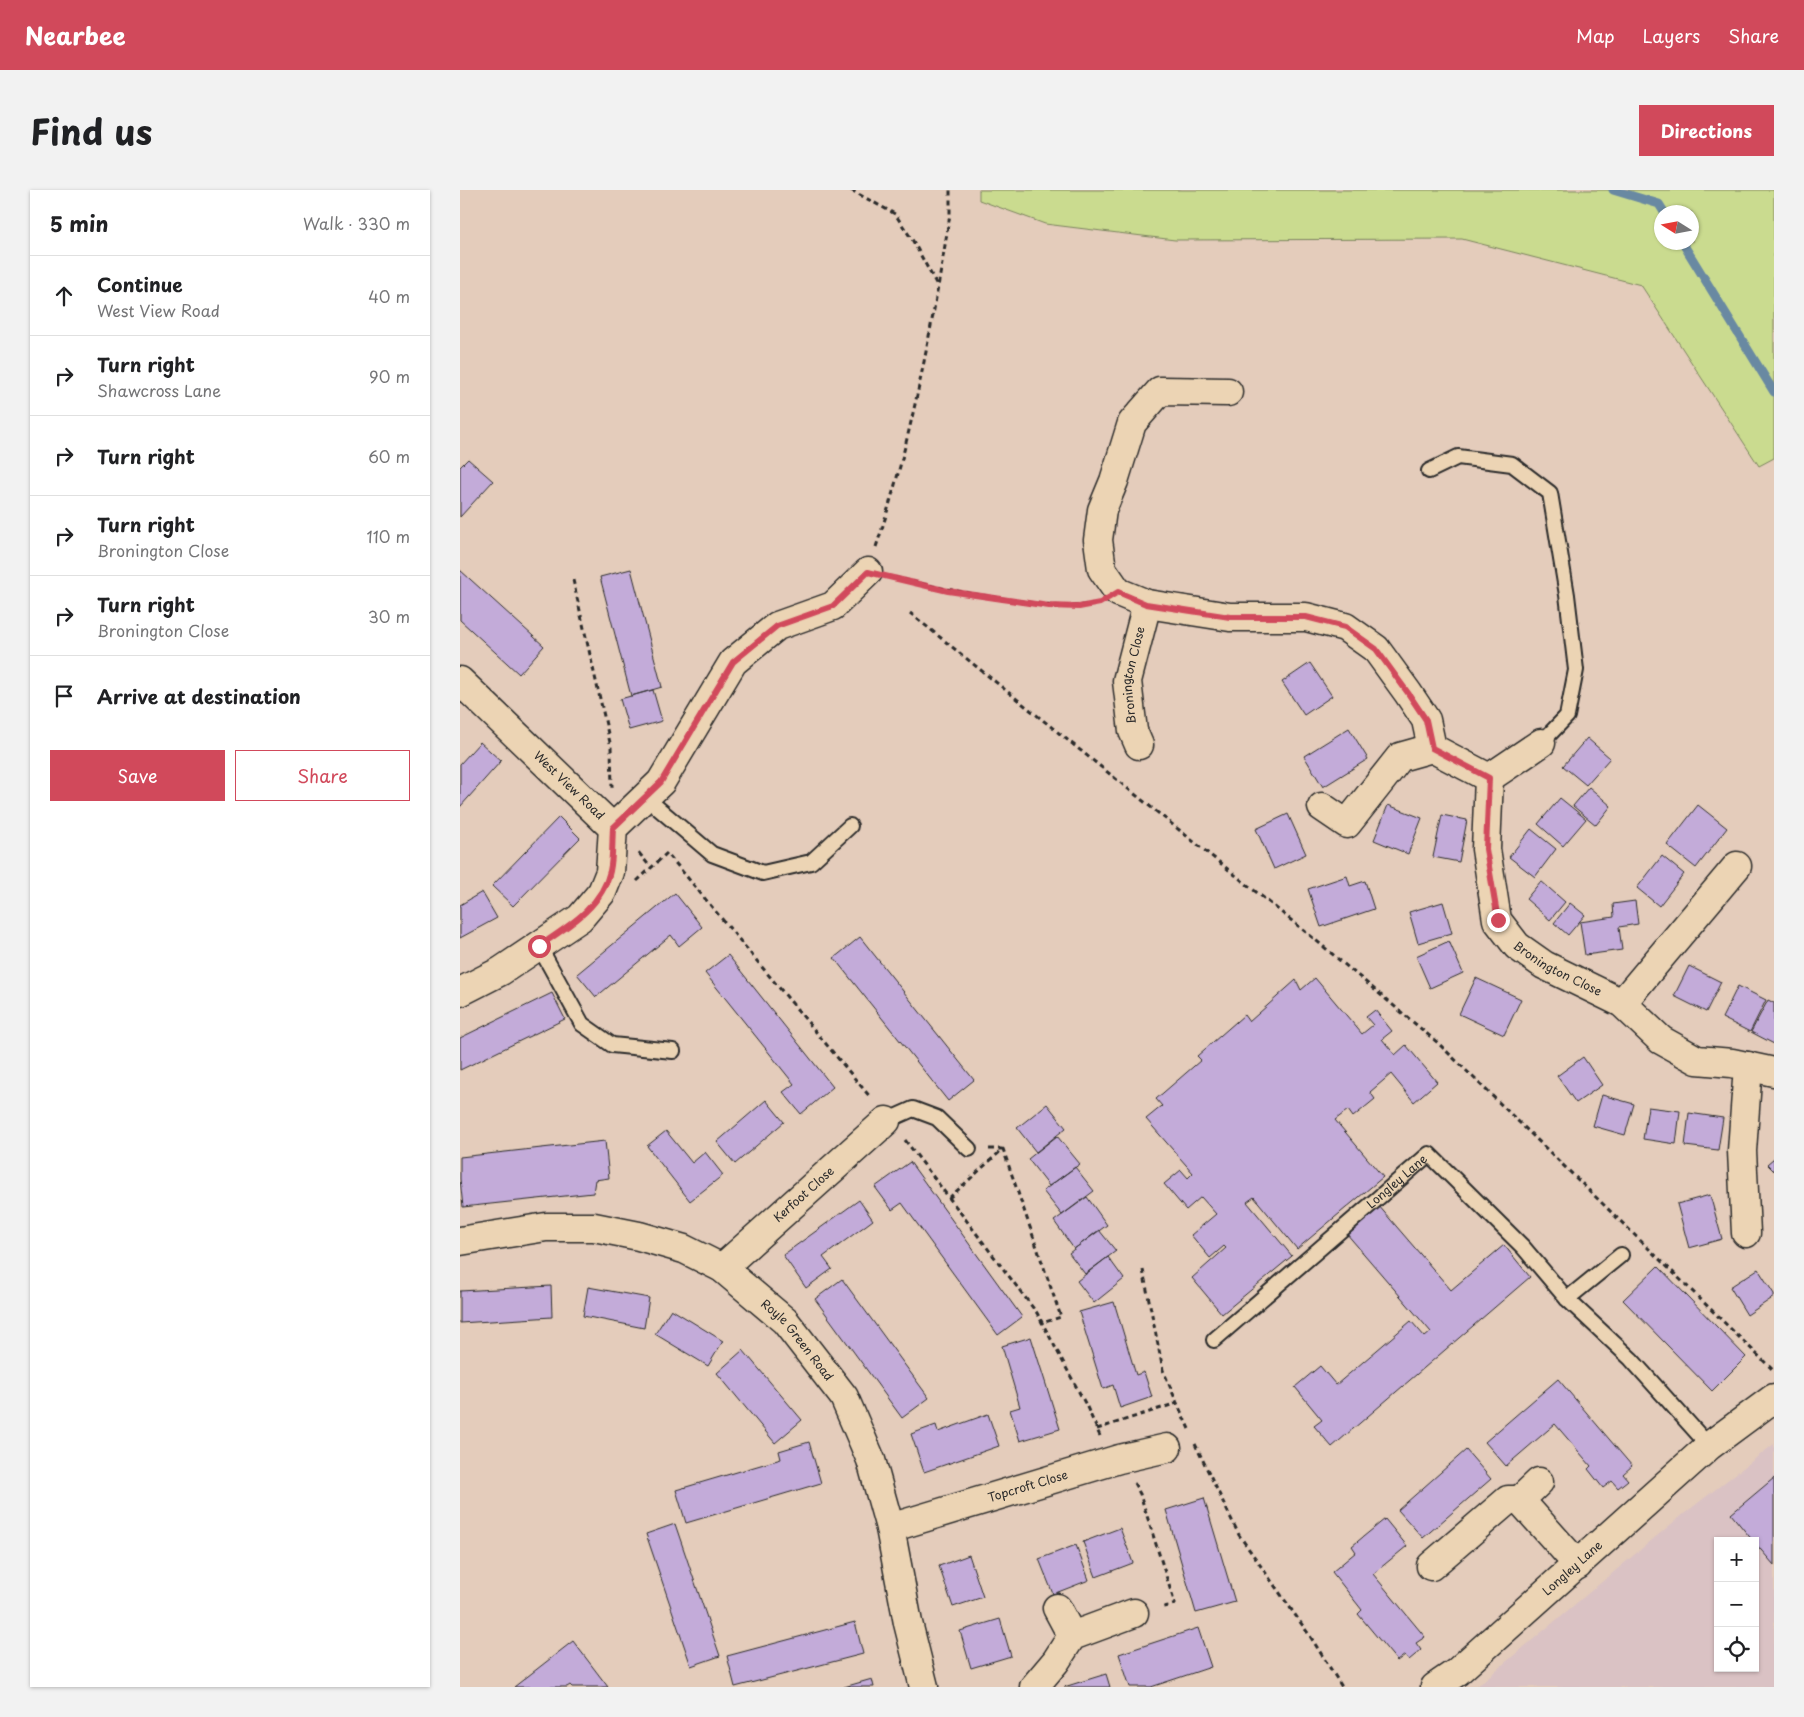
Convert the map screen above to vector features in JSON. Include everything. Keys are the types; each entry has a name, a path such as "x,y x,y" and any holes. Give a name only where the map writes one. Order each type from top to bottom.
{"street":[{"path":"1228,392 1160,391 1132,423 1114,481 1102,510 1098,540 1102,569 1118,592 1146,604 1230,617 1306,617 1345,627 1376,649 1408,693 1426,720 1432,748"},
{"path":"613,828 661,782 733,662 777,626 833,606 868,572"},
{"name":"Bronington Close","path":"1139,745 1133,731 1127,681 1146,604"},
{"name":"West View Road","path":"460,992 501,971 580,918 602,892 610,872 613,828 463,691"},
{"path":"1322,807 1347,824 1400,757 1432,748 1489,778 1541,743"},
{"name":"Bronington Close","path":"1489,778 1486,849 1498,920 1517,946 1544,965 1622,1002 1661,1040 1697,1060 1761,1069 1742,1151 1746,1233"},
{"path":"1622,1002 1737,866"},
{"name":"Kerfoot Close","path":"722,1268 886,1121"},
{"name":"Royle Green Road","path":"460,1241 546,1227 594,1227 639,1236 684,1249 722,1268 785,1321 844,1397 871,1460 890,1528 908,1623 924,1687"},
{"name":"Longley Lane","path":"1435,1687 1457,1672 1709,1446 1774,1398"},
{"name":"Topcroft Close","path":"890,1528 1119,1459 1167,1448"},
{"path":"1431,1566 1508,1500 1530,1491 1578,1565"},
{"path":"1057,1608 1072,1636"},
{"path":"1034,1687 1056,1661 1072,1636 1134,1613"}],"lane":[{"path":"1429,471 1458,457 1512,464 1550,493 1567,595 1576,670 1567,716 1541,743"},
{"path":"645,797 712,854 763,873 811,862 850,826"},
{"path":"539,946 582,1024 612,1045 673,1051"},
{"path":"886,1121 913,1109 937,1118 969,1149"},
{"name":"Longley Lane","path":"1214,1340 1429,1154 1523,1247 1567,1299 1631,1359 1709,1446"},
{"path":"1567,1299 1621,1254"}],"path":[{"path":"851,190 895,214 913,241 938,288"},
{"path":"950,190 950,214 918,391 894,489 868,572 948,591 1049,606 1079,607 1100,603 1118,592"},
{"path":"573,580 611,747 613,828"},
{"path":"910,613 1304,931 1438,1043 1774,1371"},
{"path":"949,1198 1003,1149 1061,1317 1042,1323"},
{"path":"1143,1270 1163,1370 1239,1536 1310,1636 1342,1687"},
{"path":"1097,1429 1177,1403"},
{"path":"1119,1459 1140,1494 1175,1604 1134,1613"}],"shaded area":[{"path":"1774,1444 1774,1687 1476,1687 1676,1520"}],"green space":[{"path":"979,190 1774,190 1774,458 1759,466 1641,285 1462,239 1175,240 1045,224 979,200"}],"building":[{"path":"468,459 493,481 460,517 460,467"},
{"path":"631,569 662,687 631,696 600,577"},
{"path":"460,570 544,646 519,674 460,620"},
{"path":"1310,663 1332,696 1304,715 1282,682"},
{"path":"653,690 662,721 629,730 620,699"},
{"path":"1349,728 1368,759 1323,787 1304,756"},
{"path":"1587,738 1610,758 1586,785 1563,766"},
{"path":"480,742 501,761 460,807 460,764"},
{"path":"1589,787 1611,806 1596,825 1573,806"},
{"path":"1560,798 1586,819 1563,846 1538,824"},
{"path":"1388,805 1422,818 1408,854 1374,840"},
{"path":"1698,805 1727,828 1696,868 1667,845"},
{"path":"1288,814 1306,854 1274,869 1256,829"},
{"path":"1442,815 1467,820 1459,862 1433,857"},
{"path":"559,817 580,838 513,906 492,886"},
{"path":"1531,829 1556,849 1535,877 1509,857"},
{"path":"1662,856 1684,874 1659,906 1637,888"},
{"path":"1347,876 1350,886 1365,881 1374,909 1321,927 1308,889"},
{"path":"1541,881 1565,902 1550,920 1526,899"},
{"path":"482,892 497,918 460,938 460,905"},
{"path":"675,893 702,927 679,946 671,935 596,997 577,974"},
{"path":"1635,901 1638,924 1619,927 1622,950 1585,955 1580,922 1614,917 1613,904"},
{"path":"1443,902 1452,933 1418,943 1409,912"},
{"path":"1570,903 1585,915 1568,935 1554,923"},
{"path":"860,937 974,1080 948,1101 834,958"},
{"path":"1449,941 1463,973 1430,988 1416,956"},
{"path":"728,955 833,1087 801,1114 783,1092 794,1084 705,973"},
{"path":"1689,966 1721,982 1706,1012 1674,996"},
{"path":"1315,978 1362,1034 1373,1025 1366,1017 1375,1010 1392,1031 1382,1039 1395,1055 1406,1045 1437,1082 1414,1102 1391,1074 1370,1092 1375,1099 1353,1117 1348,1110 1335,1120 1383,1177 1297,1249 1254,1197 1247,1202 1292,1256 1222,1314 1192,1278 1226,1248 1224,1246 1210,1258 1191,1235 1216,1214 1201,1197 1186,1210 1164,1184 1181,1170 1188,1178 1193,1173 1146,1119 1162,1106 1156,1099 1201,1060 1197,1056 1244,1015 1249,1022 1296,980 1301,990"},
{"path":"1476,978 1521,999 1504,1035 1459,1014"},
{"path":"1738,986 1766,1000 1750,1032 1722,1018"},
{"path":"552,993 565,1019 460,1070 460,1038"},
{"path":"1768,1000 1774,1003 1774,1044 1751,1032"},
{"path":"1583,1057 1602,1085 1576,1103 1557,1076"},
{"path":"1602,1095 1634,1104 1625,1135 1593,1126"},
{"path":"766,1100 784,1122 735,1164 717,1142"},
{"path":"1047,1104 1066,1128 1036,1152 1017,1128"},
{"path":"1648,1107 1680,1111 1676,1144 1643,1139"},
{"path":"1689,1113 1723,1118 1718,1150 1685,1146"},
{"path":"666,1131 692,1163 705,1152 723,1175 690,1201 647,1146"},
{"path":"1057,1136 1080,1164 1049,1186 1028,1159"},
{"path":"605,1141 609,1178 595,1180 593,1193 463,1207 460,1157"},
{"path":"1774,1158 1774,1171 1767,1164"},
{"path":"910,1162 1022,1317 998,1335 902,1203 892,1210 875,1187"},
{"path":"1075,1167 1094,1191 1062,1215 1043,1191"},
{"path":"1710,1195 1722,1239 1689,1248 1677,1204"},
{"path":"1087,1197 1107,1225 1074,1249 1054,1221"},
{"path":"859,1200 873,1220 823,1257 832,1269 806,1288 783,1255"},
{"path":"1378,1205 1451,1290 1504,1245 1530,1277 1332,1447 1314,1426 1322,1420 1295,1387 1320,1366 1336,1385 1411,1321 1425,1337 1431,1332 1346,1233"},
{"path":"1099,1230 1116,1251 1085,1274 1069,1253"},
{"path":"1108,1257 1124,1279 1094,1303 1077,1281"},
{"path":"1658,1266 1746,1357 1712,1391 1623,1300"},
{"path":"1758,1269 1774,1297 1747,1315 1730,1287"},
{"path":"842,1279 929,1398 902,1418 815,1299"},
{"path":"551,1286 552,1317 460,1323 460,1291"},
{"path":"588,1287 649,1298 644,1328 583,1316"},
{"path":"1114,1302 1136,1375 1144,1372 1152,1397 1120,1408 1113,1385 1103,1389 1079,1312"},
{"path":"671,1309 723,1341 708,1366 655,1334"},
{"path":"1031,1337 1060,1429 1020,1441 1010,1410 1020,1407 1002,1346"},
{"path":"743,1350 802,1420 775,1443 717,1373"},
{"path":"1558,1379 1632,1466 1623,1474 1628,1480 1618,1488 1612,1481 1603,1488 1588,1469 1591,1466 1555,1424 1506,1466 1485,1442"},
{"path":"988,1414 999,1446 924,1472 911,1434 936,1425 938,1432"},
{"path":"809,1442 821,1483 686,1523 676,1490 781,1459 779,1451"},
{"path":"1466,1450 1491,1479 1423,1538 1398,1510"},
{"path":"1774,1478 1774,1565 1759,1548 1759,1537 1750,1537 1731,1514"},
{"path":"1204,1498 1235,1602 1196,1613 1166,1510"},
{"path":"1385,1519 1407,1546 1373,1574 1425,1637 1416,1643 1421,1650 1409,1660 1405,1655 1397,1661 1358,1614 1362,1610 1332,1572 1356,1552 1352,1546"},
{"path":"675,1524 720,1656 691,1666 646,1534"},
{"path":"1120,1528 1133,1563 1096,1577 1083,1542"},
{"path":"1076,1545 1089,1580 1053,1594 1039,1559"},
{"path":"969,1555 983,1597 953,1607 939,1566"},
{"path":"1000,1619 1011,1656 971,1668 960,1631"},
{"path":"855,1622 863,1654 735,1687 727,1656"},
{"path":"1198,1628 1211,1667 1151,1687 1130,1687 1119,1654"},
{"path":"573,1641 608,1687 572,1687 570,1685 567,1687 514,1687"},
{"path":"1106,1674 1110,1687 1064,1687"},
{"path":"872,1679 874,1687 844,1687"}],"waterway":[{"path":"1613,190 1660,205"},
{"path":"1687,250 1774,392"}],"route":[{"path":"539,946 580,918 602,892 610,872 613,828 661,782 733,662 777,626 833,606 868,572 948,591 1049,606 1079,607 1100,603 1118,592 1146,604 1230,617 1306,617 1345,627 1376,649 1408,693 1426,720 1432,748 1489,778 1486,849 1498,920"}]}
